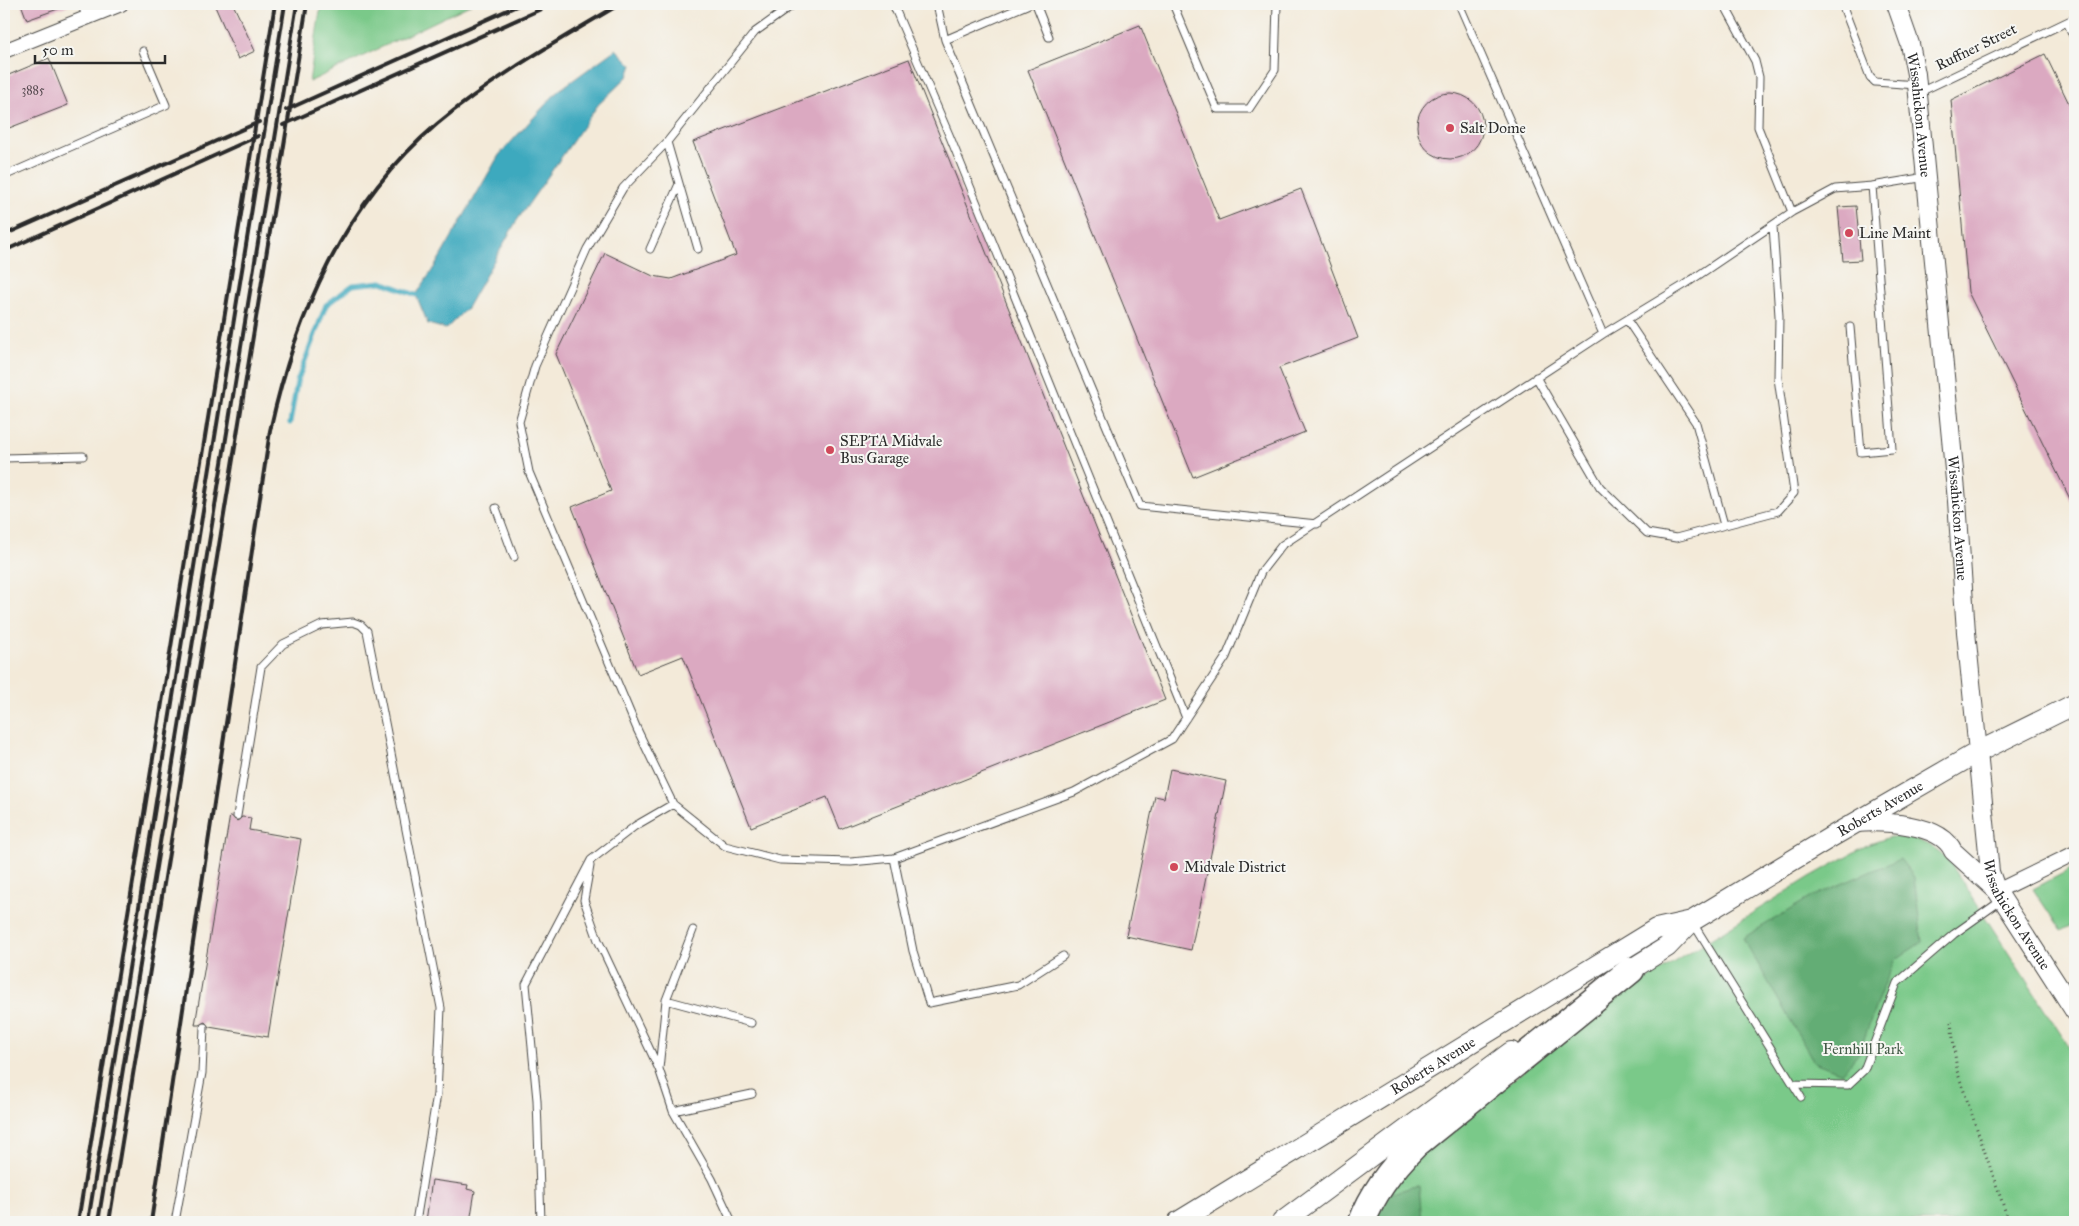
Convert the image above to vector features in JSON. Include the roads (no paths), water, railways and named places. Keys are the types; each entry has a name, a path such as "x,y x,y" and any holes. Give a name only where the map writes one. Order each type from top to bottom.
{"highway":[{"path":"1362,1222 1372,1199 1384,1180 1415,1145 1630,970"}],"main road":[{"name":"Roberts Avenue","path":"1282,1222 1558,1017 1667,947 1692,921 1978,752 2075,704"},
{"name":"Roberts Avenue","path":"1178,1222 1656,929 1692,921"}],"street":[{"path":"4,51 87,10 121,4"},
{"name":"Wissahickon Avenue","path":"1896,4 1910,44 1918,89 1957,501 1966,632 1989,864 2000,895 2075,1012"},
{"path":"1856,823 1882,821 1900,823 1935,835 1950,843 1953,851 2000,895 2075,853"}],"lane":[{"path":"794,4 755,32 667,142 623,188 586,248 535,366 519,422 529,472 637,729 673,804 725,846 780,860 851,862 894,858 1074,792 1172,739 1226,657 1261,572 1282,546 1536,377 1792,212 1835,189 1872,186 1927,177"},
{"path":"893,4 950,137 1186,718"},
{"path":"937,4 945,40 1140,506 1317,524"},
{"path":"945,40 1029,4"},
{"path":"1036,4 1049,37"},
{"path":"1173,4 1217,109 1249,109 1276,70 1277,4"},
{"path":"1459,4 1603,334"},
{"path":"1724,4 1755,61 1759,77 1758,127 1792,212"},
{"path":"1842,4 1870,76 1875,82 1918,89"},
{"name":"Ruffner Street","path":"1918,89 2075,18"},
{"path":"2067,22 2075,40"},
{"path":"4,176 166,105 143,50"},
{"path":"667,142 698,249"},
{"path":"650,249 679,184"},
{"path":"1850,327 1861,452 1892,449 1872,186"},
{"path":"1536,377 1600,487 1647,533 1676,538 1778,511 1794,493 1778,378 1779,316 1773,226"},
{"path":"1627,320 1696,424 1724,525"},
{"path":"4,458 83,456"},
{"path":"496,508 514,557"},
{"path":"237,816 261,667 283,644 322,625 353,622 361,625 367,631 441,1008 438,1094 416,1222"},
{"path":"541,1222 537,1100 526,984 591,860 635,826 673,804"},
{"path":"894,858 913,951 929,1003 1018,985 1064,956"},
{"path":"591,860 584,900 598,940 659,1069 674,1111 712,1179 732,1222"},
{"path":"1793,1084 1848,1085 1864,1070 1897,983 2000,895"},
{"path":"1692,921 1801,1097"},
{"path":"659,1069 666,1000 693,930"},
{"path":"666,1000 751,1023"},
{"path":"175,1222 202,1073 204,1027"},
{"path":"674,1111 752,1094"}],"water":[{"path":"616,49 632,65 628,76 598,105 516,222 467,308 446,329 428,324 416,295 435,266 499,155 558,91"}],"waterway":[{"path":"290,423 297,382 326,305 353,285 382,282 416,295"}],"railway":[{"path":"78,1222 275,4"},
{"path":"88,1222 285,4"},
{"path":"98,1222 297,4"},
{"path":"109,1222 307,4"},
{"path":"286,110 521,4"},
{"path":"283,125 552,4"},
{"path":"151,1222 270,431 294,345 328,264 350,225 404,155 437,124 480,91 526,60 620,4"},
{"path":"4,235 259,122"},
{"path":"4,251 258,136"}],"place":[{"name":"Salt Dome","path":"1450,128"},
{"name":"Line Maint","path":"1849,233"},
{"name":"SEPTA Midvale Bus Garage","path":"830,450"},
{"name":"Midvale District","path":"1174,867"}],"park label":[{"name":"Fernhill Park","path":"1863,1049"}]}
